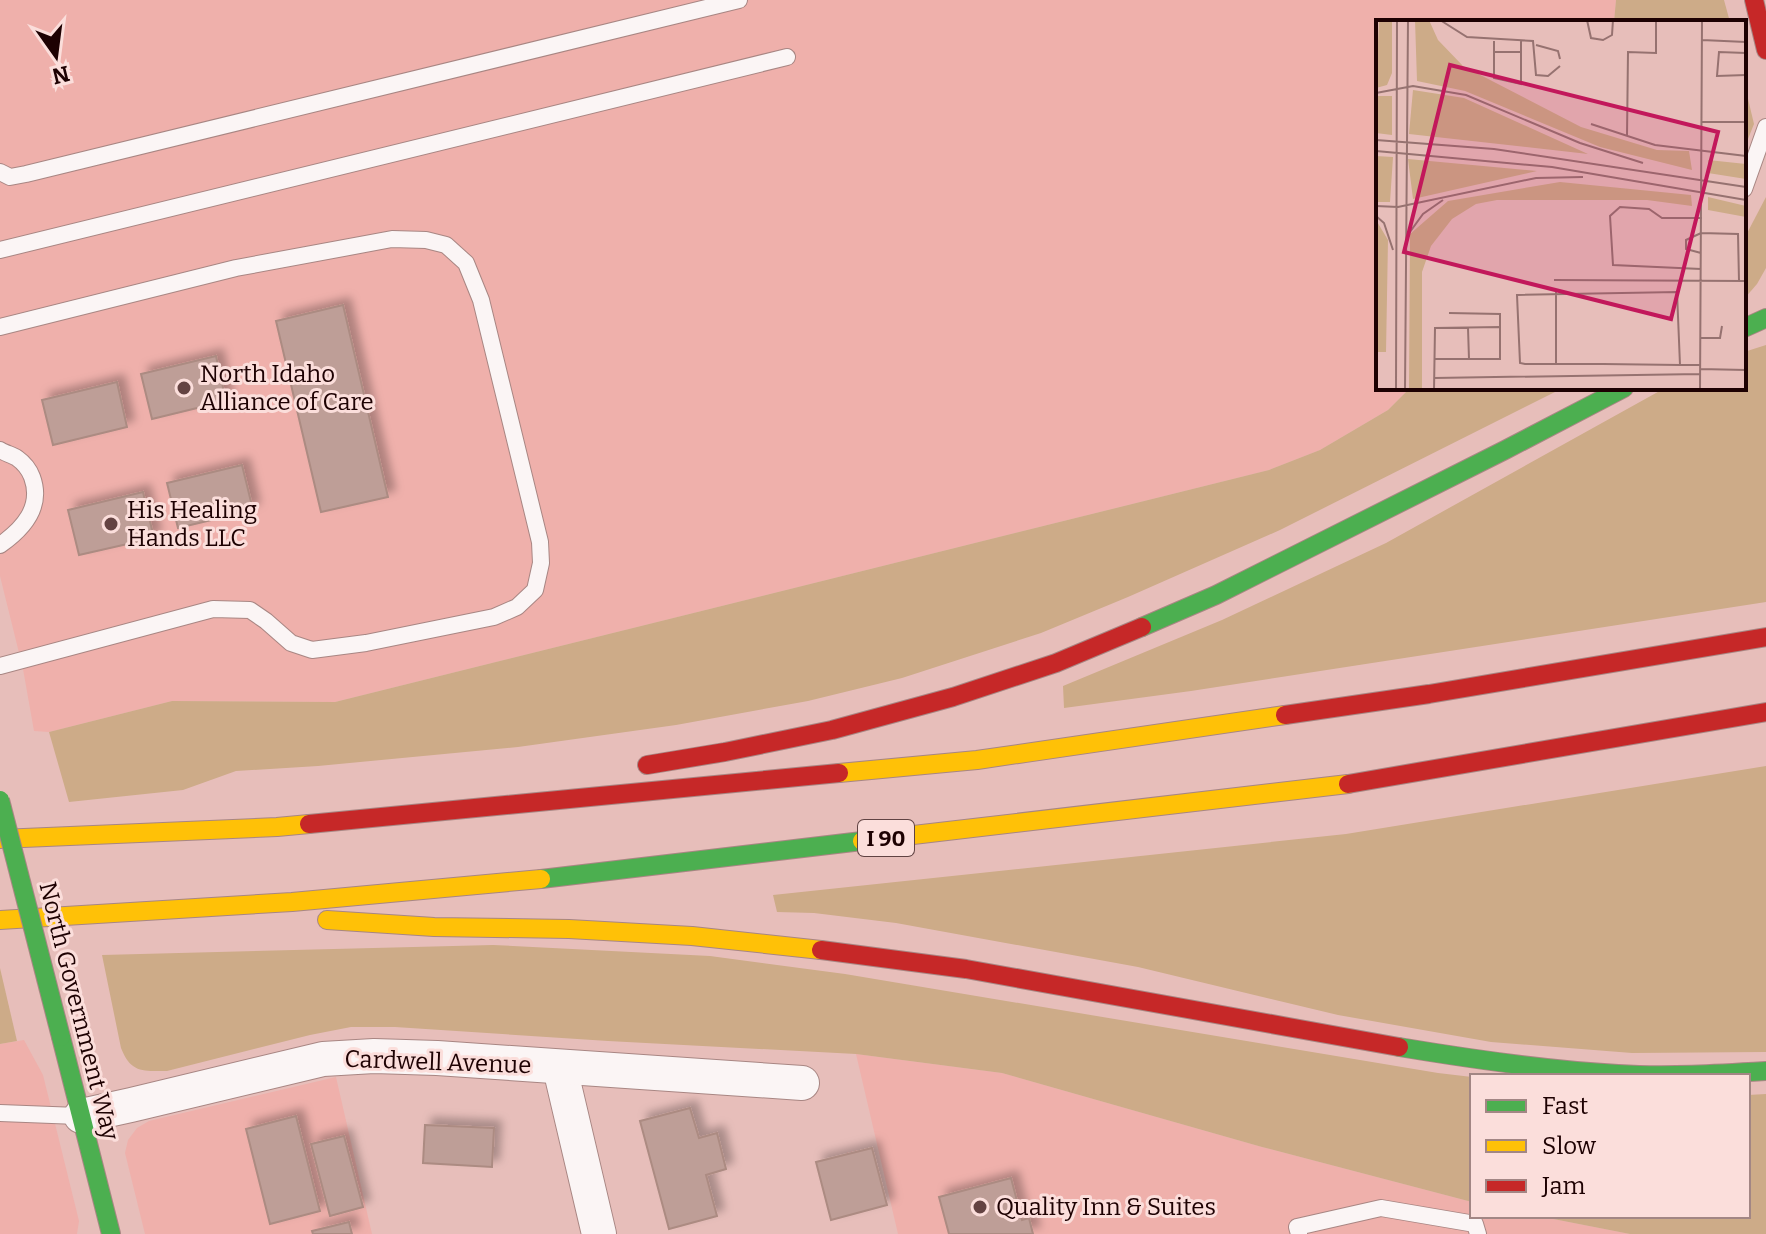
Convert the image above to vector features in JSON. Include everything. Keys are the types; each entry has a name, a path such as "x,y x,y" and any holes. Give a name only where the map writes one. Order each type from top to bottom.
{"main road":[{"path":"1754,0 1766,50"},
{"path":"1746,327 1766,318"},
{"path":"636,766 832,730 953,697 1056,663 1216,595 1620,390"},
{"path":"0,839 277,827 977,760 1429,694 1766,637"},
{"name":"I 90","path":"0,920 292,902 538,879 1366,782 1766,712"},
{"path":"277,827 513,787"},
{"name":"North Government Way","path":"0,800 111,1234"},
{"path":"173,910 434,927 569,929 707,938 966,969 1402,1048 1532,1066 1620,1074 1766,1071"}],"street":[{"name":"Cardwell Avenue","path":"81,1116 323,1059 374,1056 802,1083"},
{"path":"560,1068 599,1234"}],"lane":[{"path":"0,172 10,177 26,174 739,0"},
{"path":"0,250 787,57"},
{"path":"1746,183 1766,127"},
{"path":"0,327 236,268 392,239 426,240 446,245 466,263 481,300 540,542 541,563 535,590 517,607 494,617 366,643 312,650 291,643 250,610 213,609 0,666"},
{"path":"1573,415 1596,390"},
{"path":"0,450 17,458 29,469 36,497 32,513 14,535 0,545"},
{"path":"0,1113 81,1116"},
{"path":"1299,1234 1297,1227 1381,1208 1475,1224 1478,1234"}],"shaded area":[{"path":"0,0 1616,0 1614,20 1376,20 1376,390 1408,390 1388,410 1320,450 1269,470 335,702 172,701 49,732 34,731 23,669 0,576"},
{"path":"1616,0 1724,0 1729,20 1614,20"},
{"path":"1746,90 1754,124 1746,144"},
{"path":"1766,197 1766,268 1746,297 1746,235"},
{"path":"1766,345 1766,602 1064,708 1063,686 1222,620 1386,543 1661,390 1746,390 1746,351"},
{"path":"1408,390 1559,390 1280,530 1128,597 1041,633 902,678 808,701 676,725 518,747 236,771 183,790 69,802 49,732 172,701 335,702 1269,470 1320,450 1388,410"},
{"path":"1766,766 1766,1052 1632,1053 1491,1042 1338,1015 1138,967 896,923 814,913 777,912 773,895 1346,834"},
{"path":"493,945 710,956 845,974 1470,1077 1470,1201 1262,1147 1002,1073 856,1054 351,1027 167,1071 138,1069 129,1062 121,1048 102,955"},
{"path":"0,968 17,1041 0,1044"},
{"path":"24,1040 43,1075 79,1221 77,1234 0,1234 0,1044"},
{"path":"856,1054 1002,1073 1262,1147 1470,1201 1470,1218 1548,1218 1630,1234 898,1234"},
{"path":"336,1077 372,1234 145,1234 125,1153 128,1140 137,1128 149,1121"},
{"path":"1766,1094 1766,1234 1630,1234 1548,1218 1750,1218 1750,1095"}],"building":[{"path":"343,305 388,497 321,512 276,321"},
{"name":"North Idaho Alliance of Care","path":"216,356 226,401 152,419 141,374"},
{"path":"117,382 127,427 53,445 42,400"},
{"path":"242,465 253,510 178,528 167,483"},
{"name":"His Healing Hands LLC","path":"143,492 154,538 79,555 68,510"},
{"path":"690,1108 699,1138 717,1133 726,1169 706,1175 717,1216 669,1229 640,1121"},
{"path":"296,1116 320,1211 270,1224 246,1129"},
{"path":"425,1125 494,1128 492,1167 423,1163"},
{"path":"344,1136 363,1207 330,1216 311,1144"},
{"path":"872,1148 887,1205 831,1220 816,1162"},
{"name":"Quality Inn & Suites","path":"1011,1178 1022,1220 1029,1218 1033,1234 949,1234 939,1197"},
{"path":"349,1222 352,1234 313,1234 312,1231"}],"traffic: fast":[{"path":"1746,327 1766,318"},
{"path":"1142,627 1216,595 1620,390"},
{"path":"0,800 61,1037"},
{"path":"541,879 862,841"},
{"path":"61,1037 111,1234"},
{"path":"1399,1047 1508,1064 1618,1074"},
{"path":"1696,1074 1766,1071"}],"traffic: slow":[{"path":"839,773 977,760 1285,715"},
{"path":"862,841 1348,784"},
{"path":"0,839 309,824"},
{"path":"0,920 292,902 541,879"},
{"path":"327,920 692,936 821,950"}],"traffic: jam":[{"path":"1754,0 1766,50"},
{"path":"647,765 832,730 953,697 1056,663 1142,627"},
{"path":"1285,715 1766,637"},
{"path":"1348,784 1766,712"},
{"path":"309,824 839,773"},
{"path":"821,950 966,969 1399,1047"}],"place":[{"name":"North Idaho Alliance of Care","path":"184,388"},
{"name":"His Healing Hands LLC","path":"111,524"},
{"name":"Quality Inn & Suites","path":"980,1207"}]}
